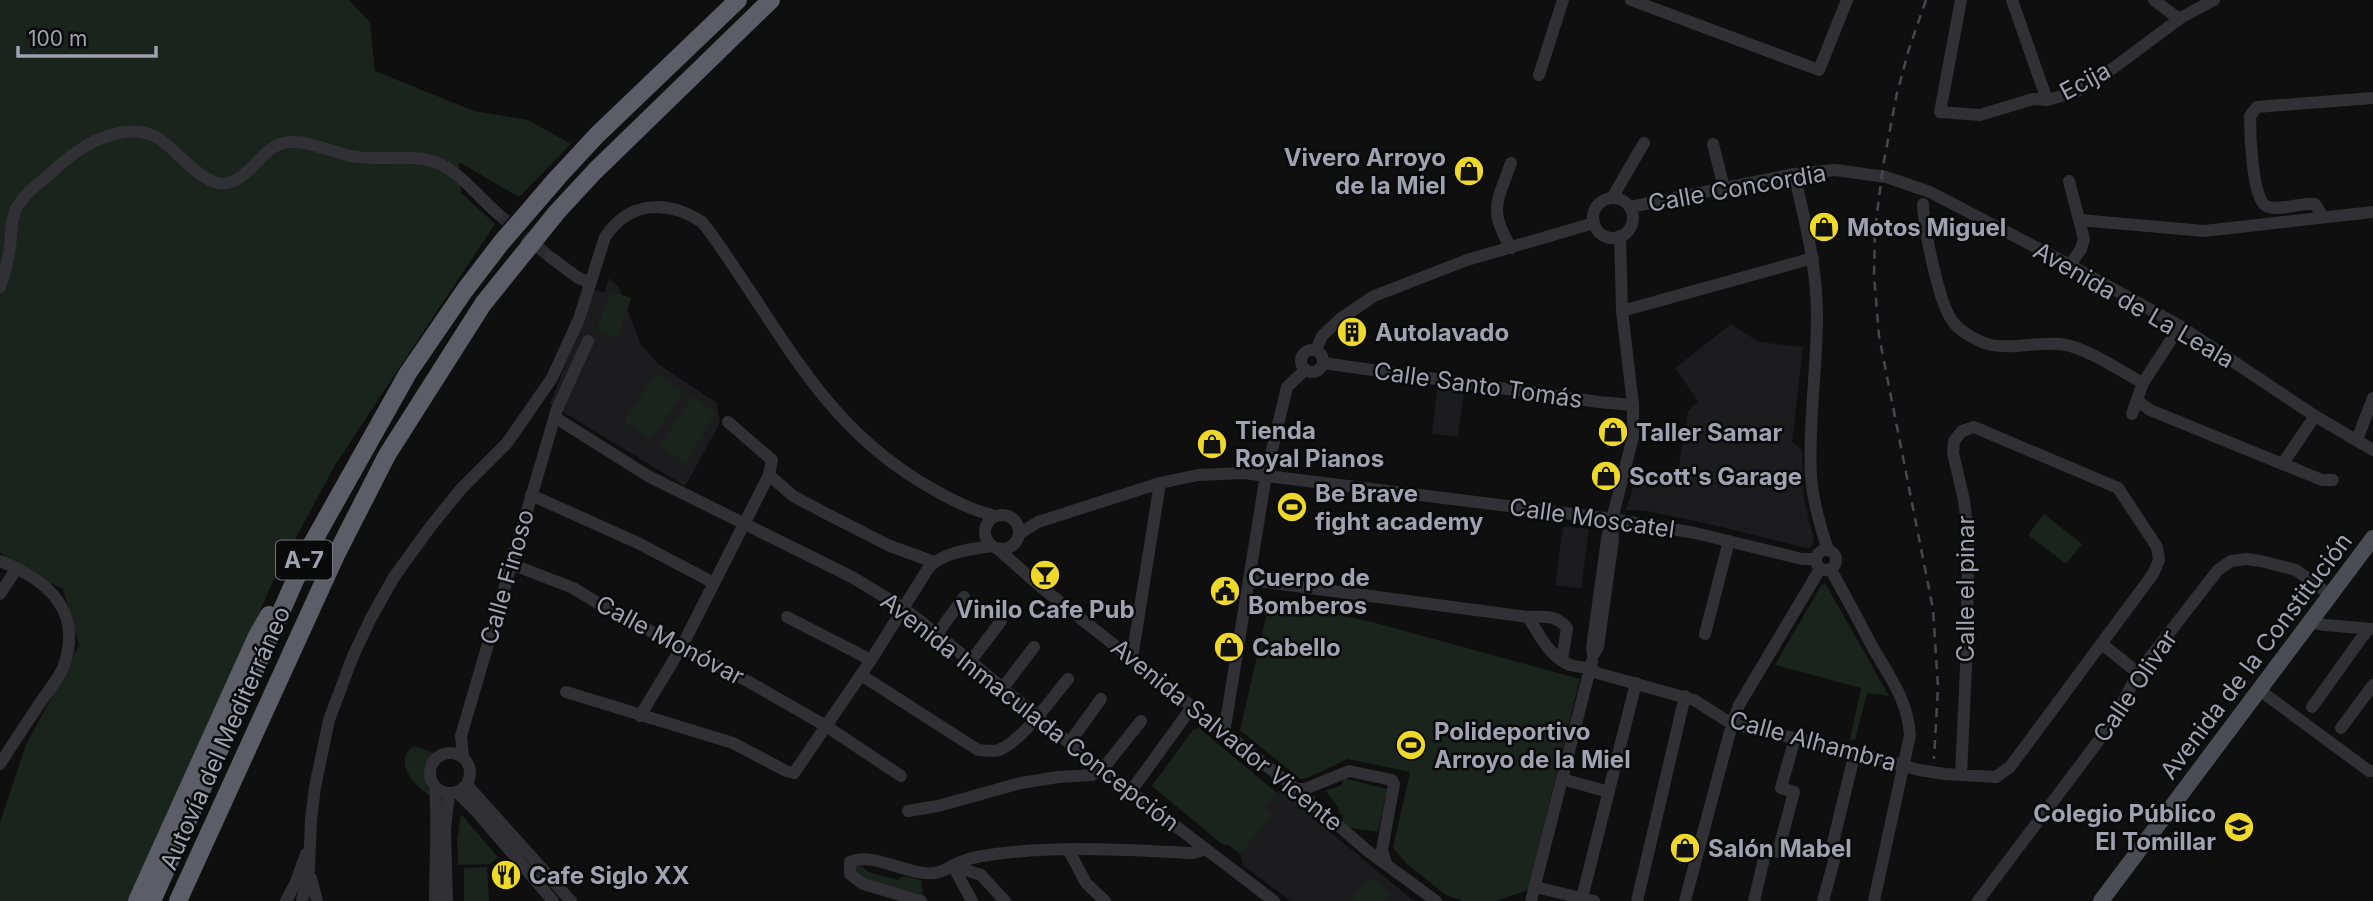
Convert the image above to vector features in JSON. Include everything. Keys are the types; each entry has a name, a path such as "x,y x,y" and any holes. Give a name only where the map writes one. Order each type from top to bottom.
{"highway":[{"name":"Autovía del Mediterráneo","path":"152,901 309,548 408,373 501,243 597,135 738,0"},
{"name":"Autovía del Mediterráneo","path":"178,901 336,555 387,455 483,304 557,212 595,171 771,0"},
{"path":"137,901 257,636 309,548"},
{"path":"191,901 236,795 256,727"}],"main road":[{"name":"Avenida de la Constitución","path":"2101,901 2373,538"}],"street":[{"path":"1539,75 1563,0"},
{"path":"1631,0 1819,70 1847,0"},
{"name":"Ecija","path":"1961,0 1940,111 1980,114 2033,99 2047,100 2076,92 2179,19 2214,0"},
{"path":"2012,0 2047,100"},
{"path":"2154,0 2179,19"},
{"path":"2323,217 2315,204 2275,208 2267,207 2262,202 2258,195 2252,151 2252,111 2257,107 2373,98"},
{"path":"0,287 10,245 11,226 23,198 67,159 96,140 113,134 136,132 156,137 200,174 215,183 227,183 243,175 268,150 285,143 303,143 363,158 432,161 450,170 497,213"},
{"path":"1612,198 1625,202 1630,207 1633,220 1631,228 1620,236 1600,233 1593,216 1599,204 1612,198 1644,143"},
{"path":"1713,144 1724,188"},
{"path":"1511,163 1496,207 1496,219 1511,248"},
{"name":"Calle Concordia","path":"1630,207 1794,174 1835,170 1886,177"},
{"path":"1794,174 1813,258 1817,314 1811,476 1816,513 1828,550 1836,558 1836,565 1822,566"},
{"name":"Avenida de La Leala","path":"1886,177 1930,192 2180,326 2315,416 2373,450"},
{"path":"2069,181 2084,239 2070,265"},
{"path":"1923,204 1940,294 1953,322 1964,332 1989,345 2042,342 2075,347 2143,383"},
{"path":"302,901 309,870 315,786 329,720 353,656 371,618 394,577 431,526 461,489 507,443 540,396 570,343 605,237 619,220 637,210 659,206 686,212 702,222 794,358 835,411 884,457 952,499 979,512 1006,515 1015,521 1015,554 1020,567"},
{"path":"2080,220 2204,231 2373,212"},
{"path":"1316,350 1322,336 1339,319 1374,296 1467,260 1594,223"},
{"path":"1531,901 1592,662 1607,539 1633,437 1633,405 1622,311 1620,236"},
{"path":"550,257 590,283"},
{"path":"1622,311 1813,258"},
{"path":"2132,414 2143,383 2180,326"},
{"name":"Calle Finoso","path":"463,757 461,736 531,495 556,414 588,341"},
{"path":"1224,733 1266,475 1287,387 1305,370 1316,371 1323,363 1322,355 1316,350 1303,354 1301,360 1305,370"},
{"name":"Calle Santo Tomás","path":"1323,363 1633,405"},
{"path":"2357,440 2373,398"},
{"path":"2138,401 2150,410 2322,480 2333,480"},
{"name":"Avenida Inmaculada Concepción","path":"556,414 648,476 852,577 903,608 1102,770 1274,901"},
{"path":"2283,463 2315,416"},
{"path":"640,716 681,648 769,475 772,460 728,422"},
{"name":"Calle el pinar","path":"1974,427 2110,482 2123,494 2157,547 2159,560 2153,574 2102,644 2003,773 1996,776 1961,775 1967,645 1968,535 1964,500 1953,453 1954,441 1962,431 1974,427"},
{"name":"Calle Moscatel","path":"1015,521 1038,522 1160,482 1198,475 1243,473 1612,519 1730,541 1822,566"},
{"path":"769,475 793,496 827,514 891,546 934,562"},
{"path":"1132,658 1160,482"},
{"path":"531,495 638,543 714,583"},
{"path":"952,499 985,533 995,548"},
{"path":"963,551 985,533 988,522 996,516"},
{"name":"Calle Moscatel","path":"1017,539 1038,522"},
{"path":"566,692 733,743 794,773 934,562 963,551 1007,549 1017,539"},
{"path":"1705,634 1730,541"},
{"name":"Avenida Salvador Vicente","path":"995,548 1296,789 1369,852 1436,901"},
{"path":"1828,550 1819,553 1822,566 1899,690 1909,715 1910,735 1905,766 1874,901"},
{"name":"Calle Olivar","path":"1978,901 2112,723 2138,673 2210,579 2231,561 2247,559 2297,570 2330,595"},
{"path":"0,561 18,568 55,596 69,621 70,644 62,670 0,764"},
{"name":"Calle Monóvar","path":"511,564 573,588 751,683 826,726 901,776"},
{"path":"1685,901 1739,705 1822,566"},
{"path":"0,594 18,568"},
{"path":"1250,580 1528,617 1552,617 1560,620 1567,628 1562,660 1552,653 1528,617"},
{"path":"937,634 964,597"},
{"path":"787,617 871,660"},
{"path":"970,662 1001,621"},
{"path":"2310,622 2371,629"},
{"path":"2312,707 2371,629"},
{"path":"2102,644 2138,673"},
{"path":"1002,688 1034,648"},
{"name":"Calle Alhambra","path":"1562,660 1568,664 1592,662 1597,673 1685,696 1732,723 1905,766 1961,775"},
{"path":"860,675 978,750 997,751 1011,742 1037,717 1068,679"},
{"path":"1535,887 1588,900 1609,792 1636,683"},
{"path":"2341,728 2373,685"},
{"path":"2258,689 2372,769"},
{"path":"1637,901 1685,696"},
{"path":"1069,743 1101,699"},
{"path":"1131,791 1192,707"},
{"path":"908,811 938,806 1021,783 1092,775 1102,770 1141,721"},
{"name":"Calle Finoso","path":"446,753 461,736"},
{"path":"1754,901 1766,850 1778,852 1794,792 1781,788 1795,738"},
{"path":"1823,901 1834,861 1831,851 1855,752"},
{"path":"435,901 437,813 435,787 430,770 435,759 446,753 463,757 470,767 470,779 457,790 445,829 447,901"},
{"path":"1296,789 1305,789 1349,771 1392,780 1394,784 1382,853 1387,863"},
{"path":"1562,779 1609,792"},
{"path":"435,787 457,790 571,901"},
{"path":"457,790 553,901"},
{"path":"1345,830 1355,835 1383,839"},
{"path":"286,901 302,867 310,840"},
{"path":"915,900 863,884 850,874 850,862 857,859 872,860 935,873 961,861 989,855 1068,849 1193,853 1206,849"},
{"path":"1068,849 1086,883 1105,901"},
{"path":"953,866 972,901"},
{"path":"953,866 981,875 1005,901"},
{"path":"309,870 317,901"}],"shaded area":[{"path":"0,0 349,0 370,22 375,71 474,111 528,120 571,144 519,197 459,162 461,193 495,224 335,465 276,575 129,901 0,901 0,823 26,745 79,645 63,589 17,568 0,552"},
{"path":"609,278 619,287 640,343 659,365 717,403 720,423 685,486 550,404 595,290 604,293"},
{"path":"611,291 631,298 618,338 596,331"},
{"path":"1731,324 1759,342 1803,347 1792,442 1802,450 1804,500 1814,540 1811,547 1647,511 1626,510 1638,472 1677,477 1688,411 1698,401 1675,368"},
{"path":"656,374 684,392 651,440 624,421"},
{"path":"1437,389 1464,392 1458,437 1432,434"},
{"path":"692,396 715,413 686,464 659,446"},
{"path":"2044,514 2082,544 2066,564 2028,535"},
{"path":"1563,526 1589,529 1581,589 1555,585"},
{"path":"1825,583 1889,696 1867,693 1855,740 1850,739 1861,688 1775,665"},
{"name":"Polideportivo Arroyo de la Miel","path":"1270,600 1372,622 1580,679 1528,890 1496,901 1463,901 1446,895 1406,863 1393,848 1410,772 1348,759 1300,779 1240,730"},
{"path":"1199,728 1277,793 1281,789 1315,814 1313,818 1414,901 1291,901 1243,865 1240,854 1229,845 1222,844 1152,786 1193,730"},
{"path":"1199,728 1277,793 1265,807 1273,814 1240,854 1229,845 1222,844 1152,786 1193,730"},
{"path":"414,746 434,753 425,768 431,796 412,780 405,766 405,758"},
{"path":"1343,778 1387,789 1378,832 1350,828 1343,823 1343,815 1339,813 1338,807 1326,791 1342,785"},
{"path":"461,814 498,857 491,864 458,865 457,840"},
{"path":"857,865 868,872 898,880 904,876 921,880 923,895 861,878 854,868"},
{"path":"487,867 489,901 464,901 464,868"},
{"path":"1369,877 1390,893 1384,901 1350,901"}],"tunnel":[{"path":"497,213 550,257"}],"railway":[{"path":"1926,0 1897,93 1883,166 1875,230 1874,275 1879,336 1933,609 1938,687 1934,759"}],"place":[{"name":"Vivero Arroyo de la Miel","path":"1469,171"},
{"name":"Motos Miguel","path":"1824,227"},
{"name":"Autolavado","path":"1352,332"},
{"name":"Taller Samar","path":"1613,432"},
{"name":"Tienda Royal Pianos","path":"1212,444"},
{"name":"Scott's Garage","path":"1606,476"},
{"name":"Be Brave fight academy","path":"1292,507"},
{"name":"Vinilo Cafe Pub","path":"1045,575"},
{"name":"Cuerpo de Bomberos","path":"1225,591"},
{"name":"Cabello","path":"1229,647"},
{"name":"Polideportivo Arroyo de la Miel","path":"1411,745"},
{"name":"Colegio Público El Tomillar","path":"2239,827"},
{"name":"Salón Mabel","path":"1685,848"},
{"name":"Cafe Siglo XX","path":"506,875"}]}
